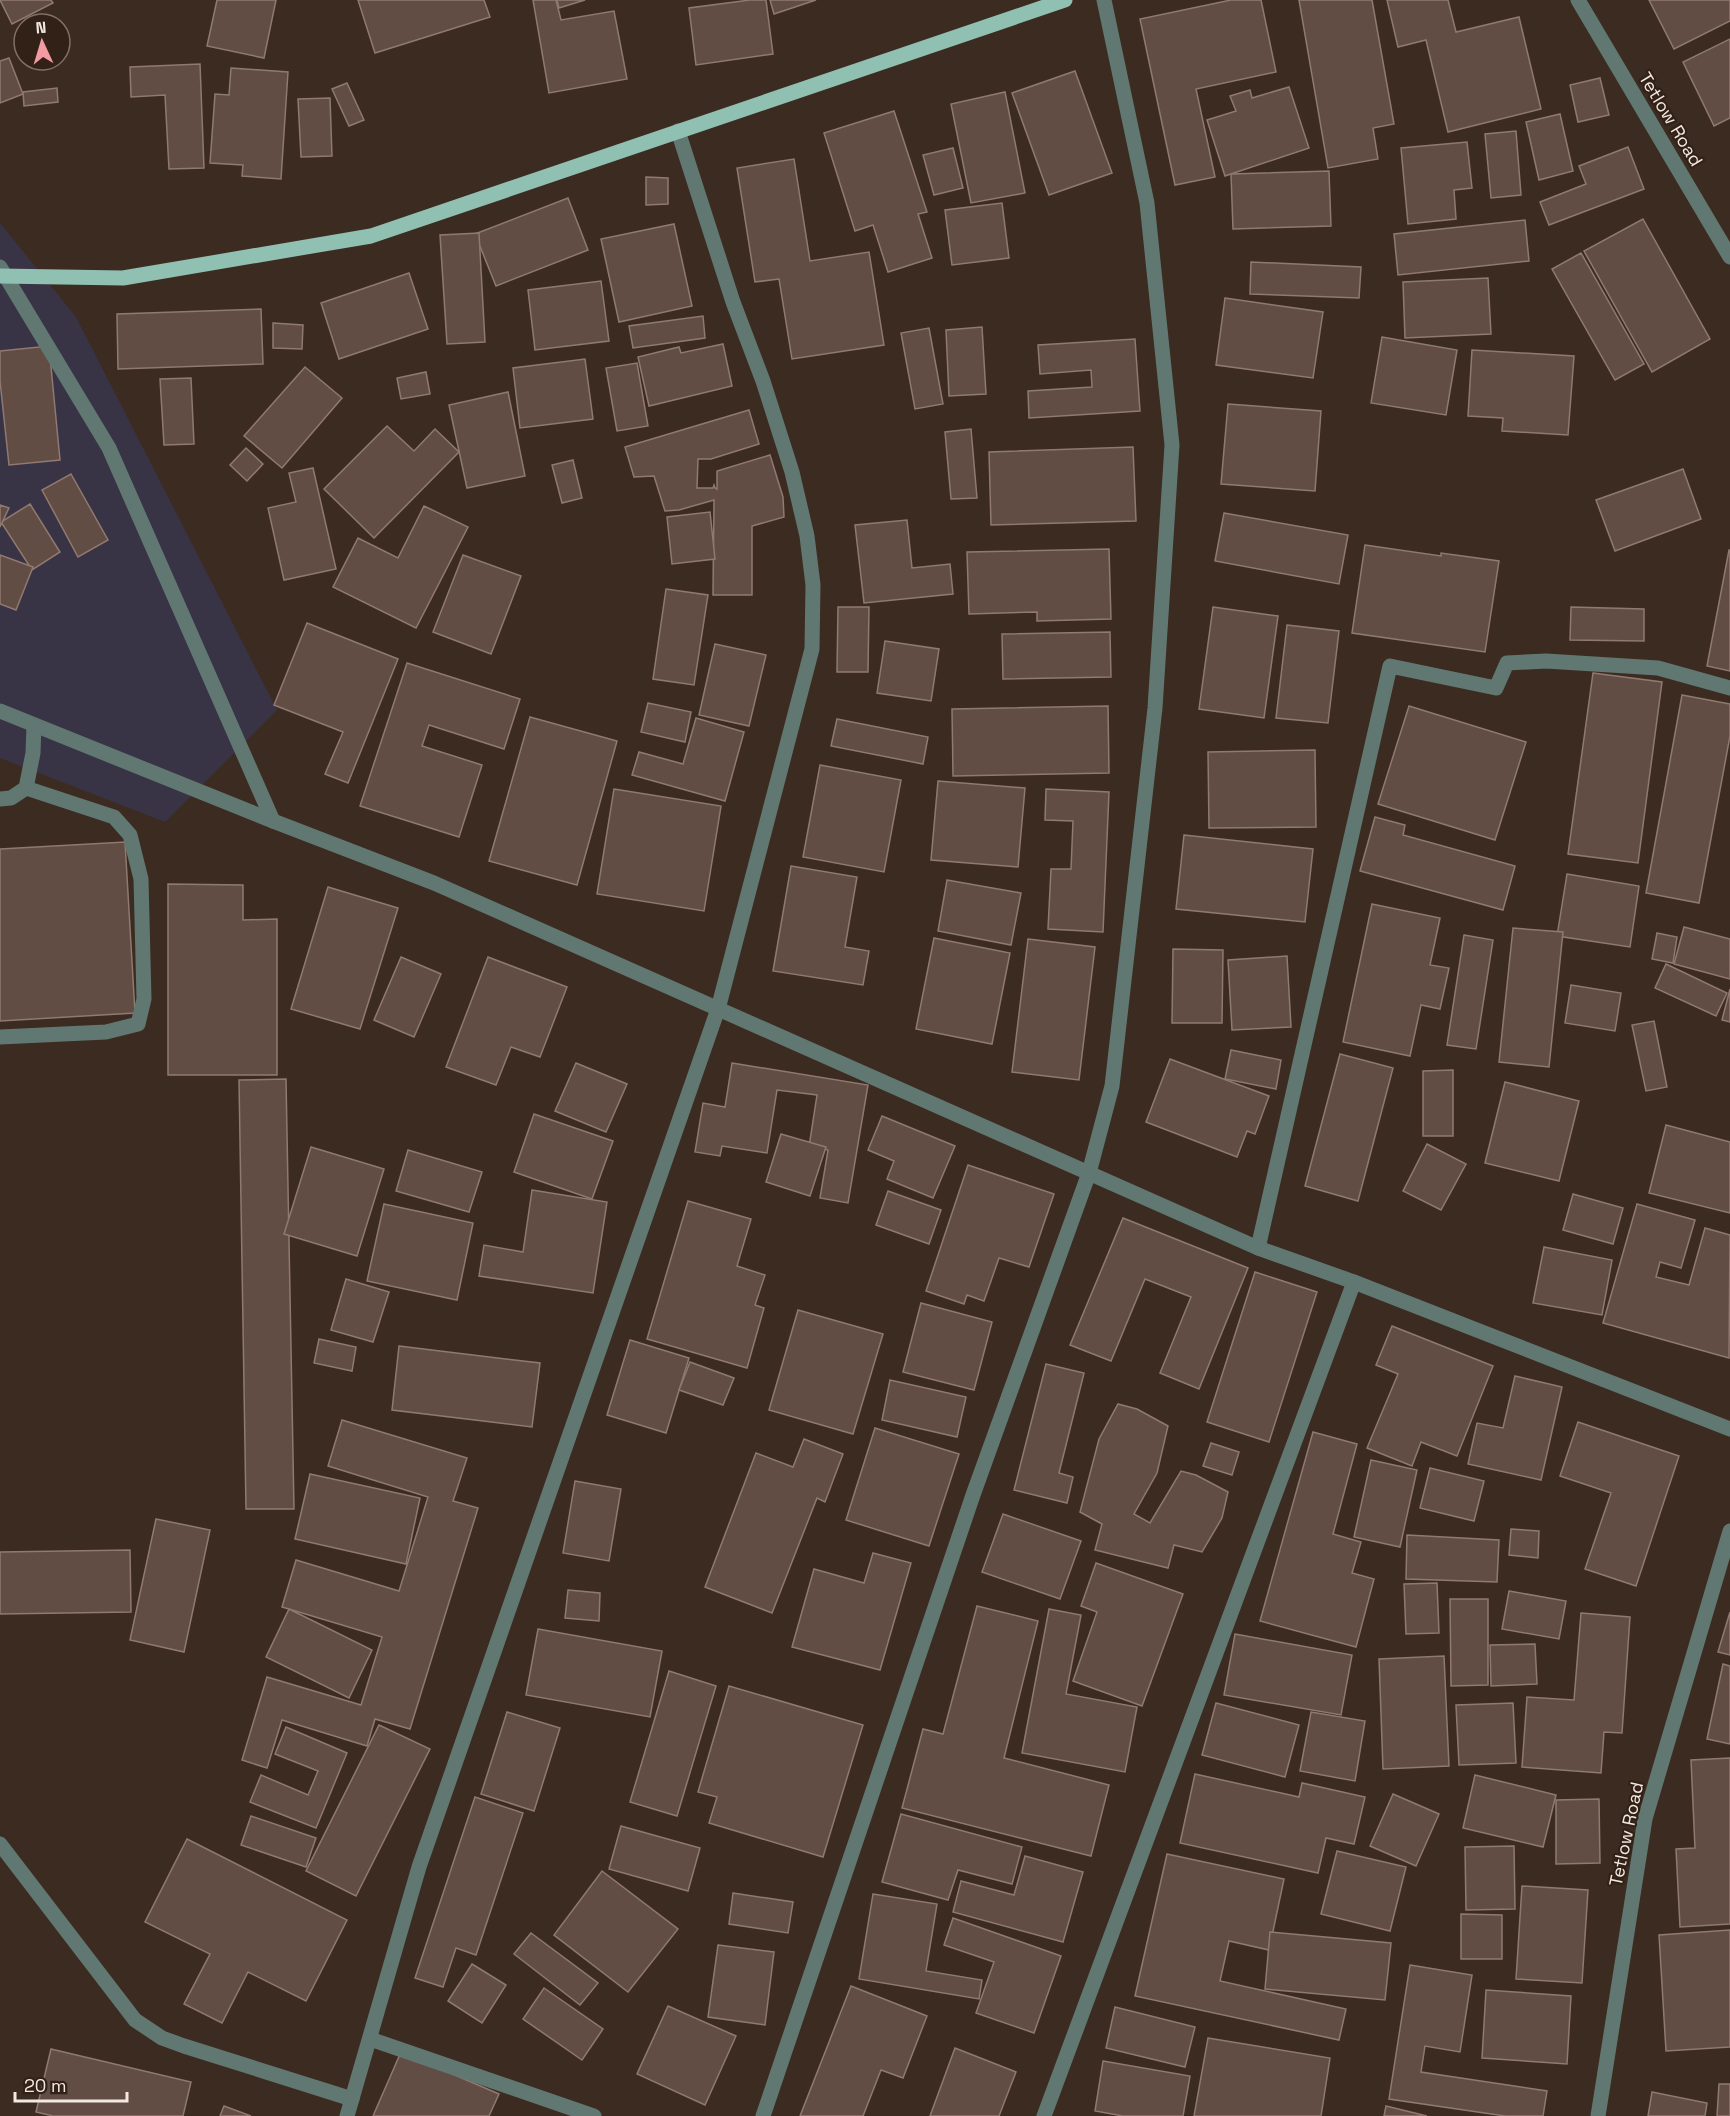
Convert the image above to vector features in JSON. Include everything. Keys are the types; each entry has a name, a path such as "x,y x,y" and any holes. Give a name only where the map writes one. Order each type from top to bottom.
{"main road":[{"path":"2,273 123,278 371,236 1065,0"}],"street":[{"path":"763,2116 973,1495 1089,1173 1112,1086 1155,708 1172,445 1147,203 1104,0"},
{"name":"Tetlow Road","path":"1578,0 1730,257"},
{"path":"347,2116 419,1867 718,1009 812,650 813,585 807,536 792,472 678,131"},
{"path":"2,273 109,448 273,821"},
{"path":"1258,1248 1390,666 1496,688 1508,663 1546,661 1658,668 1730,688"},
{"path":"0,711 434,883 1258,1248 1354,1282 1730,1429"},
{"path":"0,799 11,798 26,788 33,753 34,725"},
{"path":"0,1037 106,1032 138,1024 144,999 141,879 130,835 114,817 26,788"},
{"path":"1044,2116 1354,1282"},
{"name":"Tetlow Road","path":"1598,2116 1645,1819 1730,1531"},
{"path":"0,1844 135,2020 162,2038 352,2099"},
{"path":"370,2039 594,2116"}],"shaded area":[{"path":"0,223 76,317 277,710 165,822 0,758"}],"building":[{"path":"0,0 51,0 53,3 35,12 12,12 12,24"},
{"path":"217,0 276,0 264,58 207,46"},
{"path":"358,0 484,0 490,17 375,53"},
{"path":"533,0 556,0 561,20 614,11 627,79 549,93"},
{"path":"557,0 585,0 559,8"},
{"path":"766,0 773,54 696,65 689,8"},
{"path":"770,0 816,0 774,14"},
{"path":"1231,0 1261,0 1276,72 1196,89 1215,177 1175,185 1140,19"},
{"path":"1299,0 1372,0 1394,124 1373,128 1378,159 1328,168"},
{"path":"1387,0 1448,0 1456,32 1519,17 1541,109 1448,132 1426,40 1398,47"},
{"path":"1649,0 1730,0 1730,21 1674,49"},
{"path":"1730,39 1730,118 1714,126 1683,62"},
{"path":"9,58 12,72 14,72 23,94 0,103 0,61"},
{"path":"200,64 204,168 169,169 165,95 131,97 130,67"},
{"path":"231,68 288,72 281,179 242,176 243,165 210,163 215,94 229,95"},
{"path":"1075,71 1112,173 1049,195 1012,93"},
{"path":"1600,78 1609,115 1578,122 1570,85"},
{"path":"347,83 364,120 349,126 332,89"},
{"path":"1289,87 1309,148 1225,176 1207,120 1236,111 1230,96 1250,90 1252,98"},
{"path":"57,88 58,102 24,106 23,92"},
{"path":"1005,92 1025,193 971,203 951,104"},
{"path":"330,98 332,156 301,157 298,99"},
{"path":"894,111 927,212 918,214 932,258 888,272 873,225 855,231 824,133"},
{"path":"1560,114 1573,171 1539,180 1526,122"},
{"path":"1516,131 1521,195 1491,198 1485,134"},
{"path":"1467,142 1472,188 1454,190 1456,219 1408,224 1401,148"},
{"path":"1628,147 1644,189 1549,225 1540,202 1586,184 1579,166"},
{"path":"953,148 963,188 934,195 923,155"},
{"path":"794,159 810,261 869,252 884,345 792,359 779,279 755,282 737,168"},
{"path":"1329,171 1331,226 1233,229 1231,174"},
{"path":"646,177 668,178 668,204 646,205"},
{"path":"568,198 588,250 496,286 475,234"},
{"path":"1002,203 1009,258 952,265 945,210"},
{"path":"1643,219 1710,339 1652,372 1584,251"},
{"path":"1525,220 1529,261 1398,275 1394,234"},
{"path":"674,224 692,306 619,322 601,239"},
{"path":"479,233 485,342 447,344 440,235"},
{"path":"1581,253 1644,364 1615,380 1552,269"},
{"path":"1251,262 1361,267 1359,298 1250,294"},
{"path":"409,273 428,329 339,359 321,303"},
{"path":"1488,278 1491,334 1405,338 1403,282"},
{"path":"601,281 609,341 535,350 528,290"},
{"path":"1225,298 1323,312 1313,378 1216,365"},
{"path":"261,309 263,364 118,369 117,314"},
{"path":"703,316 705,338 633,348 629,326"},
{"path":"273,323 303,325 302,349 273,348"},
{"path":"982,327 986,394 949,396 946,330"},
{"path":"929,328 943,404 915,409 901,333"},
{"path":"1382,337 1457,350 1446,415 1371,403"},
{"path":"1135,339 1140,411 1029,418 1028,391 1092,387 1091,370 1040,374 1038,345"},
{"path":"723,344 732,386 649,406 638,357 679,347 681,353"},
{"path":"49,346 60,460 9,465 0,381 0,351"},
{"path":"1472,350 1574,356 1568,435 1502,431 1503,418 1468,416"},
{"path":"585,359 593,419 520,428 513,368"},
{"path":"637,363 648,426 617,431 606,368"},
{"path":"305,367 342,398 282,468 244,436"},
{"path":"426,372 430,394 401,399 397,378"},
{"path":"191,378 194,444 164,445 160,379"},
{"path":"508,392 525,476 467,488 449,405"},
{"path":"1228,404 1321,411 1315,491 1221,484"},
{"path":"749,410 759,444 711,459 698,459 697,488 713,488 714,485 717,489 717,471 770,455 783,497 784,517 752,526 752,595 713,595 714,500 679,510 665,511 654,476 634,477 625,447"},
{"path":"387,426 414,451 435,429 459,452 374,538 324,489"},
{"path":"971,429 977,498 951,499 945,432"},
{"path":"1133,447 1136,521 991,525 989,452"},
{"path":"246,448 263,464 247,481 230,465"},
{"path":"573,460 582,498 562,503 552,465"},
{"path":"313,468 336,569 284,580 268,508 296,502 289,473"},
{"path":"1683,469 1701,519 1615,551 1596,500"},
{"path":"71,474 108,540 78,557 42,490"},
{"path":"30,504 60,552 32,570 1,522"},
{"path":"0,505 9,508 0,527"},
{"path":"424,506 468,527 416,628 333,587 358,538 398,558"},
{"path":"710,512 715,559 672,564 667,517"},
{"path":"1224,513 1348,535 1339,584 1215,561"},
{"path":"907,520 912,568 950,564 953,594 864,603 855,525"},
{"path":"1365,545 1441,556 1441,553 1499,561 1485,652 1352,633"},
{"path":"1109,549 1111,619 1037,621 1037,612 969,614 967,552"},
{"path":"1730,550 1730,671 1707,666"},
{"path":"0,555 33,567 16,610 0,604"},
{"path":"463,555 521,576 491,654 433,632"},
{"path":"666,589 708,595 694,685 653,679"},
{"path":"838,607 869,607 868,672 837,672"},
{"path":"1213,607 1278,616 1264,718 1199,709"},
{"path":"1571,607 1644,609 1644,641 1570,640"},
{"path":"307,623 398,659 348,783 325,774 343,732 274,705"},
{"path":"1287,625 1339,631 1328,723 1276,718"},
{"path":"1110,632 1111,677 1003,679 1002,634"},
{"path":"885,641 939,649 931,701 877,693"},
{"path":"715,644 766,655 749,726 699,715"},
{"path":"407,663 520,699 504,749 429,725 422,746 482,765 459,837 360,806"},
{"path":"1593,673 1662,682 1638,863 1568,854"},
{"path":"1682,695 1730,704 1730,736 1699,903 1646,893"},
{"path":"648,703 691,712 685,742 641,732"},
{"path":"1108,706 1109,773 953,776 952,709"},
{"path":"1409,706 1526,742 1495,840 1378,804"},
{"path":"530,717 617,741 577,885 489,861"},
{"path":"696,718 744,732 725,801 632,775 639,752 683,764"},
{"path":"837,719 928,737 923,764 831,746"},
{"path":"1315,750 1316,827 1209,828 1208,752"},
{"path":"820,765 901,780 884,872 803,857"},
{"path":"938,781 1025,788 1018,867 931,860"},
{"path":"614,789 721,806 704,911 597,894"},
{"path":"1046,789 1109,792 1103,932 1048,929 1051,869 1071,869 1073,821 1045,820"},
{"path":"1375,817 1405,825 1403,835 1515,866 1503,910 1360,871"},
{"path":"1184,835 1313,849 1305,922 1176,909"},
{"path":"125,842 135,1013 0,1021 0,849"},
{"path":"791,866 857,877 845,947 869,951 863,985 773,971"},
{"path":"1567,874 1639,886 1630,947 1557,936"},
{"path":"947,880 1021,893 1011,945 938,931"},
{"path":"168,884 243,885 243,920 277,919 277,1075 168,1075"},
{"path":"328,887 398,908 360,1029 291,1009"},
{"path":"1372,904 1440,918 1430,965 1449,968 1440,1009 1421,1005 1410,1056 1343,1042"},
{"path":"1684,927 1730,939 1730,979 1674,964"},
{"path":"1513,928 1563,932 1549,1067 1499,1062"},
{"path":"1657,933 1677,937 1673,963 1652,959"},
{"path":"1464,935 1493,940 1476,1049 1447,1045"},
{"path":"934,938 1010,953 992,1044 916,1029"},
{"path":"1028,939 1095,947 1079,1080 1012,1072"},
{"path":"1173,949 1223,950 1222,1023 1172,1023"},
{"path":"1287,956 1291,1027 1232,1030 1228,960"},
{"path":"401,957 441,974 414,1037 374,1020"},
{"path":"488,957 567,987 540,1057 511,1047 496,1085 446,1067"},
{"path":"1666,964 1727,993 1716,1016 1655,988"},
{"path":"1571,985 1621,993 1615,1031 1565,1023"},
{"path":"1730,989 1730,1022 1722,1020"},
{"path":"1654,1021 1667,1087 1646,1091 1632,1025"},
{"path":"1231,1050 1281,1060 1276,1089 1225,1079"},
{"path":"1340,1054 1393,1068 1358,1201 1305,1186"},
{"path":"1170,1059 1269,1096 1255,1134 1247,1131 1237,1157 1146,1122"},
{"path":"576,1063 627,1084 606,1132 555,1111"},
{"path":"732,1063 868,1085 848,1203 820,1198 828,1150 809,1147 817,1095 777,1090 767,1153 722,1146 720,1156 695,1152 703,1103 725,1107"},
{"path":"1453,1070 1453,1136 1423,1136 1423,1071"},
{"path":"286,1079 294,1509 246,1509 239,1080"},
{"path":"1505,1082 1579,1101 1559,1181 1485,1163"},
{"path":"534,1114 613,1141 592,1199 514,1172"},
{"path":"882,1116 955,1146 933,1198 887,1179 894,1161 868,1150"},
{"path":"1666,1125 1730,1142 1730,1213 1649,1193"},
{"path":"781,1134 826,1147 810,1196 766,1182"},
{"path":"1427,1144 1466,1164 1441,1210 1403,1191"},
{"path":"311,1147 384,1169 357,1256 284,1234"},
{"path":"408,1150 482,1172 469,1212 396,1191"},
{"path":"968,1165 1054,1194 1029,1267 999,1258 984,1301 967,1295 964,1304 926,1291"},
{"path":"532,1190 607,1202 593,1293 479,1276 484,1245 523,1252"},
{"path":"888,1191 941,1210 929,1244 876,1225"},
{"path":"1573,1194 1623,1208 1613,1244 1563,1230"},
{"path":"688,1201 751,1219 737,1266 765,1275 755,1305 764,1308 747,1368 647,1339"},
{"path":"384,1204 473,1223 457,1300 367,1281"},
{"path":"1637,1204 1695,1220 1681,1268 1660,1262 1656,1277 1689,1285 1705,1228 1730,1235 1729,1358 1603,1323"},
{"path":"1123,1218 1248,1268 1199,1389 1160,1373 1191,1297 1145,1279 1111,1361 1070,1345"},
{"path":"1544,1247 1612,1260 1602,1315 1533,1303"},
{"path":"1255,1272 1317,1292 1269,1442 1207,1422"},
{"path":"346,1279 389,1292 373,1342 331,1330"},
{"path":"921,1303 992,1322 974,1390 903,1372"},
{"path":"798,1310 883,1334 853,1434 769,1410"},
{"path":"1392,1326 1493,1366 1457,1456 1421,1442 1412,1466 1367,1448 1398,1374 1376,1365"},
{"path":"319,1339 356,1347 352,1371 314,1363"},
{"path":"630,1340 689,1358 666,1433 607,1415"},
{"path":"399,1346 540,1363 532,1427 392,1410"},
{"path":"690,1362 734,1378 723,1405 679,1390"},
{"path":"1046,1364 1084,1373 1059,1473 1073,1477 1067,1503 1014,1490"},
{"path":"1515,1376 1562,1387 1541,1480 1468,1464 1477,1423 1503,1428"},
{"path":"890,1380 966,1397 957,1437 882,1420"},
{"path":"1118,1404 1137,1409 1168,1426 1157,1473 1134,1514 1150,1523 1181,1471 1196,1475 1228,1492 1222,1518 1202,1552 1174,1545 1168,1568 1095,1550 1102,1524 1080,1512 1099,1439"},
{"path":"342,1420 467,1458 453,1501 478,1508 410,1729 375,1719 367,1746 282,1720 267,1768 242,1760 267,1677 361,1705 382,1637 282,1607 296,1560 399,1591 428,1497 328,1466"},
{"path":"1578,1422 1679,1456 1636,1586 1585,1569 1611,1493 1560,1476"},
{"path":"875,1428 959,1454 929,1546 846,1520"},
{"path":"1313,1432 1357,1444 1333,1534 1361,1542 1352,1573 1374,1579 1356,1647 1260,1621"},
{"path":"804,1439 843,1454 825,1502 817,1498 772,1613 705,1587 756,1453 793,1467"},
{"path":"1211,1443 1239,1452 1232,1475 1203,1466"},
{"path":"1371,1460 1417,1470 1400,1547 1354,1537"},
{"path":"1430,1468 1484,1481 1474,1521 1420,1508"},
{"path":"310,1474 420,1498 406,1564 295,1539"},
{"path":"575,1481 621,1489 609,1561 563,1553"},
{"path":"1003,1514 1081,1541 1060,1599 982,1572"},
{"path":"156,1519 210,1530 184,1652 130,1640"},
{"path":"1511,1529 1539,1531 1538,1558 1509,1555"},
{"path":"1407,1535 1499,1540 1497,1582 1406,1579"},
{"path":"130,1550 131,1612 0,1614 0,1552"},
{"path":"873,1553 911,1563 880,1670 792,1647 814,1569 864,1583"},
{"path":"1096,1563 1183,1594 1142,1706 1073,1681 1097,1612 1081,1606"},
{"path":"1437,1583 1439,1633 1406,1634 1404,1584"},
{"path":"568,1590 600,1593 599,1621 565,1618"},
{"path":"1509,1591 1566,1601 1559,1639 1502,1629"},
{"path":"1450,1599 1488,1599 1488,1685 1451,1686"},
{"path":"977,1606 1038,1621 1004,1758 1109,1785 1091,1856 902,1808 923,1729 943,1734"},
{"path":"289,1609 372,1650 349,1698 266,1657"},
{"path":"1049,1609 1081,1615 1066,1694 1137,1707 1125,1772 1022,1753"},
{"path":"1730,1612 1730,1655 1718,1652"},
{"path":"1581,1613 1630,1617 1622,1733 1604,1732 1601,1773 1522,1767 1527,1697 1574,1700"},
{"path":"538,1629 662,1651 650,1717 526,1695"},
{"path":"1235,1634 1352,1655 1341,1715 1224,1695"},
{"path":"1535,1644 1537,1684 1491,1686 1490,1645"},
{"path":"1444,1656 1449,1766 1383,1769 1379,1659"},
{"path":"1723,1664 1730,1666 1730,1744 1707,1739"},
{"path":"669,1671 716,1686 677,1816 630,1802"},
{"path":"729,1686 863,1725 823,1857 709,1823 717,1797 698,1792"},
{"path":"1216,1703 1299,1725 1285,1777 1202,1755"},
{"path":"1513,1703 1516,1763 1459,1765 1456,1705"},
{"path":"507,1712 560,1728 534,1811 481,1794"},
{"path":"1311,1712 1365,1721 1355,1781 1300,1771"},
{"path":"379,1725 430,1749 356,1896 306,1871"},
{"path":"286,1727 347,1753 316,1828 250,1802 261,1775 308,1795 318,1771 275,1754"},
{"path":"1730,1758 1730,1924 1680,1927 1676,1849 1695,1848 1691,1760"},
{"path":"1195,1774 1299,1797 1302,1783 1365,1797 1354,1844 1326,1838 1318,1873 1180,1843"},
{"path":"1475,1775 1556,1795 1543,1847 1463,1828"},
{"path":"1393,1794 1439,1814 1416,1866 1370,1846"},
{"path":"475,1797 523,1813 476,1955 456,1948 443,1987 415,1978"},
{"path":"1599,1799 1600,1863 1556,1864 1556,1800"},
{"path":"901,1814 1022,1847 1012,1884 958,1870 948,1900 882,1882"},
{"path":"251,1816 316,1838 306,1867 241,1845"},
{"path":"621,1826 700,1848 688,1891 609,1869"},
{"path":"187,1839 347,1920 306,2001 248,1972 222,2023 184,2004 210,1954 145,1922"},
{"path":"1514,1846 1515,1909 1466,1910 1465,1847"},
{"path":"1337,1851 1406,1867 1390,1931 1321,1914"},
{"path":"1167,1854 1284,1879 1269,1950 1229,1941 1220,1981 1346,2009 1339,2040 1135,1996"},
{"path":"1025,1856 1083,1872 1063,1942 953,1912 961,1881 1014,1895"},
{"path":"602,1871 678,1929 628,1992 554,1935"},
{"path":"1522,1886 1588,1890 1582,1983 1516,1979"},
{"path":"733,1893 793,1902 788,1933 729,1924"},
{"path":"873,1894 937,1904 926,1971 982,1980 979,1999 859,1979"},
{"path":"1461,1914 1502,1915 1502,1959 1461,1959"},
{"path":"953,1918 1061,1956 1034,2033 976,2013 994,1962 944,1945"},
{"path":"1730,1930 1730,2047 1666,2051 1659,1935"},
{"path":"1270,1932 1391,1943 1385,2000 1265,1989"},
{"path":"531,1933 598,1983 580,2005 514,1954"},
{"path":"718,1945 774,1952 765,2025 708,2017"},
{"path":"472,1964 506,1985 482,2023 448,2001"},
{"path":"1410,1965 1472,1975 1460,2052 1425,2046 1421,2072 1547,2091 1543,2116 1505,2116 1389,2099"},
{"path":"851,1986 927,2016 903,2078 881,2070 863,2116 800,2116"},
{"path":"544,1988 603,2029 582,2060 523,2019"},
{"path":"1486,1990 1571,1996 1567,2064 1482,2058"},
{"path":"668,2006 736,2036 705,2105 637,2074"},
{"path":"1115,2007 1195,2027 1185,2067 1106,2048"},
{"path":"1208,2038 1330,2058 1321,2116 1194,2116"},
{"path":"955,2048 1016,2072 999,2116 930,2116"},
{"path":"51,2049 191,2082 183,2116 53,2116 36,2112"},
{"path":"401,2052 499,2094 489,2116 373,2116"},
{"path":"1103,2061 1190,2076 1183,2116 1123,2116 1095,2111"},
{"path":"1719,2084 1730,2084 1730,2116 1717,2116"},
{"path":"1652,2092 1707,2103 1705,2116 1648,2116"},
{"path":"224,2106 251,2116 220,2116"},
{"path":"1386,2106 1427,2116 1384,2116"}]}
